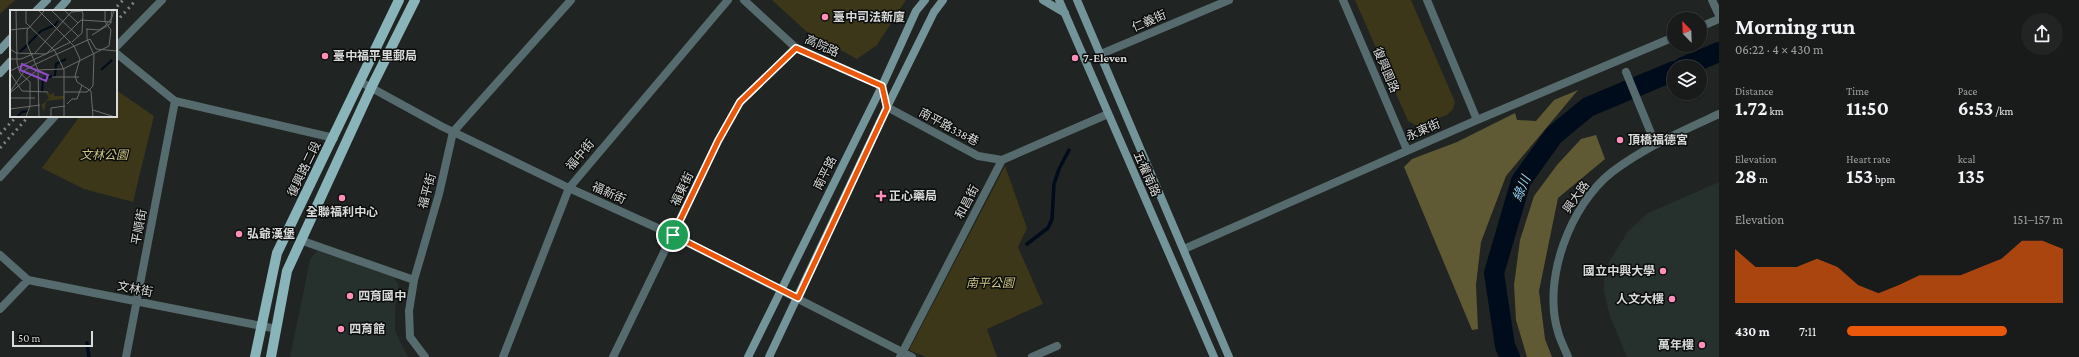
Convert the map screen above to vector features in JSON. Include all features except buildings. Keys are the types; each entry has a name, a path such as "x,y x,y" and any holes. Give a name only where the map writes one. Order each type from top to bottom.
{"main road":[{"name":"復興路二段","path":"255,357 277,253 334,138 359,81 400,0"},
{"path":"271,357 287,270 372,86 414,0"}],"street":[{"path":"37,10 47,0"},
{"path":"58,10 67,0"},
{"path":"117,46 162,0"},
{"path":"359,81 372,86 453,132 571,0"},
{"name":"福中街","path":"503,357 569,188 728,0"},
{"name":"高院路","path":"744,0 796,48 882,86"},
{"name":"南平路","path":"748,357 882,86 916,11 925,0"},
{"path":"769,357 887,108 934,12 943,0"},
{"path":"1043,0 1065,13"},
{"name":"五權南路","path":"1059,0 1214,357"},
{"name":"五權南路","path":"1077,0 1229,357"},
{"name":"仁義街","path":"1101,54 1229,0"},
{"name":"復興園路","path":"1343,0 1407,150"},
{"path":"1427,0 1477,120"},
{"path":"1712,0 1719,15"},
{"path":"1707,24 1719,19"},
{"path":"0,50 10,39"},
{"name":"永東街","path":"1184,249 1407,150 1667,40"},
{"name":"福東街","path":"613,357 718,141 740,102 796,48"},
{"path":"117,54 175,101 334,138"},
{"path":"0,74 10,62"},
{"path":"1626,72 1655,143"},
{"path":"882,86 887,108"},
{"name":"平順街","path":"126,357 175,101"},
{"name":"南平路338巷","path":"887,108 978,156 1002,160"},
{"path":"1002,160 1108,114"},
{"name":"興大路","path":"1568,357 1557,331 1554,301 1556,270 1565,240 1579,210 1599,184 1611,173 1655,143 1719,114"},
{"path":"0,177 54,117"},
{"name":"福新街","path":"453,132 569,188 673,235 798,298 901,355 912,357"},
{"name":"福平街","path":"425,357 410,337 409,311 414,280 439,194 453,132"},
{"name":"和昌街","path":"901,355 1002,160"},
{"path":"300,240 414,280"},
{"path":"0,255 28,280 0,309"},
{"name":"文林街","path":"28,280 277,329"},
{"path":"1032,357 1057,346"}],"shaded area":[{"path":"1578,90 1506,176 1481,242 1476,285 1478,329 1472,330 1404,167 1412,159 1457,142 1515,113 1517,120 1536,121 1554,100"},
{"path":"1596,135 1605,159 1558,198 1539,291 1545,339 1552,357 1527,357 1516,320 1514,285 1520,240 1534,196 1557,165 1581,139"},
{"name":"國立中興大學","path":"1719,182 1719,357 1627,357 1610,316 1604,292 1604,279 1609,262 1628,231 1648,213"},
{"name":"四育國中","path":"317,250 393,276 399,285 395,307 395,331 408,357 290,357 310,260"}],"green space":[{"path":"0,0 15,0 0,14"},
{"path":"772,0 906,0 877,45 857,59 806,31"},
{"path":"1355,0 1411,0 1455,102 1453,109 1447,115 1417,126 1408,121"},
{"name":"文林公園","path":"117,91 154,116 133,202 84,189 42,168 79,117 117,117"},
{"name":"南平公園","path":"1005,166 1027,228 1018,247 1043,304 987,329 997,357 926,357 909,350"}],"waterway":[{"name":"綠川","path":"1700,60 1719,52"},
{"name":"綠川","path":"1510,357 1505,346 1494,273 1521,181 1554,135 1588,107 1667,74"},
{"path":"1027,244 1048,228 1052,219 1054,184 1059,169 1069,150"},
{"path":"87,343 89,357"}],"railway":[{"path":"114,10 123,0"},
{"path":"117,21 136,0"},
{"path":"0,134 16,117"},
{"path":"0,148 28,117"}],"place":[{"name":"臺中司法新廈","path":"825,17"},
{"name":"臺中福平里郵局","path":"325,56"},
{"name":"7-Eleven","path":"1075,58"},
{"name":"頂橋福德宮","path":"1620,140"},
{"name":"正心藥局","path":"881,196"},
{"name":"全聯福利中心","path":"342,198"},
{"name":"弘爺漢堡","path":"239,234"},
{"name":"國立中興大學","path":"1663,271"},
{"name":"四育國中","path":"350,296"},
{"name":"人文大樓","path":"1672,299"},
{"name":"四育館","path":"341,329"},
{"name":"萬年樓","path":"1702,345"}],"route":[{"path":"796,48 882,86 887,108 798,298 673,235 718,141 740,102 796,48"}]}
